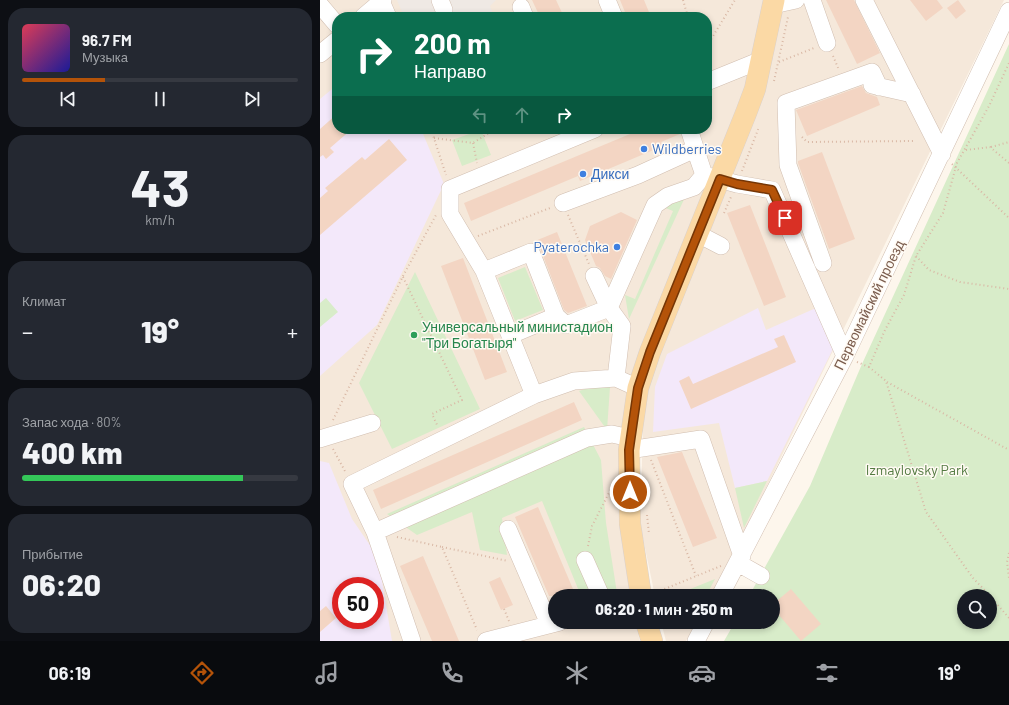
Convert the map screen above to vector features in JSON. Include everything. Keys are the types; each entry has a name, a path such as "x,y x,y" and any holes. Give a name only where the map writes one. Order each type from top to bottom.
{"main road":[{"path":"647,589 630,524 638,388 650,352 755,89 770,61 783,2"},
{"path":"648,629 652,641"}],"street":[{"path":"369,12 382,0 386,12"},
{"path":"607,0 612,12"},
{"path":"812,0 827,43"},
{"path":"864,0 912,94 951,162"},
{"path":"320,5 332,19"},
{"name":"Первомайский проезд","path":"724,589 845,356 951,162 1009,11"},
{"path":"320,54 332,44"},
{"path":"712,80 770,61"},
{"path":"823,263 788,165 786,103 872,72 876,86 912,94"},
{"path":"534,395 484,271 450,214 450,189 480,178 572,134"},
{"path":"690,134 695,149 720,179"},
{"path":"563,203 638,175 695,149"},
{"path":"484,271 531,252 556,316 566,326 609,308 655,205 668,196 720,179 772,190 845,356"},
{"path":"698,234 721,246"},
{"path":"594,276 609,308 622,326 616,378"},
{"path":"510,334 556,316"},
{"path":"412,641 375,532 352,484 534,395 574,381 616,378 638,388"},
{"path":"323,438 372,423"},
{"path":"375,532 587,438 612,434 635,445 701,439 740,560 761,576"},
{"path":"508,528 523,564 548,610"},
{"path":"585,560 598,589"},
{"path":"483,637 548,624"},
{"path":"696,641 702,629"}],"path":[{"path":"683,0 687,12"},
{"path":"712,38 735,0"},
{"path":"773,86 770,61 783,2"},
{"path":"770,61 827,43 841,74"},
{"path":"1009,63 966,150 951,162 943,213 916,256 904,295 885,330 869,367 886,381 1009,450"},
{"path":"722,220 720,179 761,121"},
{"path":"432,134 450,189"},
{"path":"434,138 473,143 487,134"},
{"path":"807,142 915,141"},
{"path":"966,150 990,147 1009,142"},
{"path":"473,143 480,178"},
{"path":"990,147 1009,163"},
{"path":"951,162 1009,218"},
{"path":"466,240 563,203 594,276"},
{"path":"352,484 323,438 403,276 440,209"},
{"path":"916,256 929,270 960,282 1001,290 1009,289"},
{"path":"403,276 462,400 432,414 439,428"},
{"path":"886,381 926,512 973,578 983,589"},
{"path":"635,445 696,576"},
{"path":"585,560 592,526 612,487"},
{"path":"647,512 649,536"},
{"path":"375,532 523,564"},
{"path":"442,547 483,637"},
{"path":"1009,553 1007,562 1009,578"},
{"path":"667,589 696,576 740,560"},
{"path":"997,604 1009,618"}],"shaded area":[{"path":"320,0 767,0 751,89 635,379 621,527 629,589 548,589 548,629 637,629 640,641 320,641"},
{"path":"397,0 496,0 490,6 492,12 402,12"},
{"path":"785,0 1004,0 745,531 714,589 654,589 640,524 644,400 655,352 760,91"},
{"path":"332,89 332,134 423,134 444,184 377,325 320,376 320,99"},
{"path":"758,308 766,330 816,308 834,347 767,481 735,488 719,423 653,432 655,387 667,354"},
{"path":"320,461 329,463 352,519 378,557 381,577 332,577 332,629 384,629 384,593 392,641 320,641"},
{"path":"663,629 692,629 686,641 666,641"}],"green space":[{"name":"Izmaylovsky Park","path":"1009,44 1009,641 724,641 731,629 780,629 780,589 753,589 810,486 862,364"},
{"path":"469,134 483,134 491,155 462,166 452,140"},
{"path":"686,195 629,319 625,295 635,299 673,211 663,207"},
{"path":"525,267 543,310 515,321 498,278"},
{"name":"Универсальный министадион \"Три Богатыря\"","path":"415,272 480,409 392,449 359,383"},
{"path":"326,298 338,312 320,327 320,303"},
{"path":"591,387 610,387 607,430 579,391"},
{"path":"584,427 601,460 606,523 616,589 578,589 542,501 502,518 507,555 480,550 472,512 417,535 387,514"},
{"path":"767,481 744,528 735,488"},
{"path":"715,579 710,589 690,589"}],"building":[{"path":"532,0 556,0 562,12 538,12"},
{"path":"620,0 644,0 649,12 625,12"},
{"path":"826,0 854,0 880,53 857,64"},
{"path":"910,0 937,0 943,8 926,21"},
{"path":"958,0 966,11 956,19 947,8"},
{"path":"862,86 866,93 877,97 880,105 807,136 796,110"},
{"path":"332,118 332,134 346,134 330,148 334,152 326,159 323,155 320,157 320,129"},
{"path":"630,134 680,134 661,142 663,146 580,181 578,176 471,221 464,203"},
{"path":"389,139 407,160 320,235 320,198 328,191 325,188 362,157 365,160"},
{"path":"822,152 855,239 829,249 798,163 798,161"},
{"path":"750,205 786,297 764,306 727,213"},
{"path":"621,212 637,220 611,279 605,276 600,268 596,266 585,240 590,226"},
{"path":"557,232 587,306 568,313 564,310 540,248 535,241"},
{"path":"463,258 507,372 485,380 441,266"},
{"path":"784,335 796,362 691,409 679,381 689,376 693,384 778,347 774,339"},
{"path":"574,402 582,420 381,509 373,490"},
{"path":"682,452 717,538 693,547 657,457"},
{"path":"538,507 573,589 548,589 548,594 515,517"},
{"path":"423,556 459,641 432,641 400,566"},
{"path":"500,577 513,605 501,610 489,582"},
{"path":"791,589 821,624 801,641 780,616 780,598"},
{"path":"326,606 332,613 332,622 320,632 320,611"}],"place":[{"name":"Wildberries","path":"644,149"},
{"name":"Дикси","path":"583,174"},
{"name":"Pyaterochka","path":"617,247"},
{"name":"Универсальный министадион \"Три Богатыря\"","path":"414,335"}],"route":[{"path":"630,492 629,450 638,388 650,352 720,179 737,184 772,190 785,218"}]}
